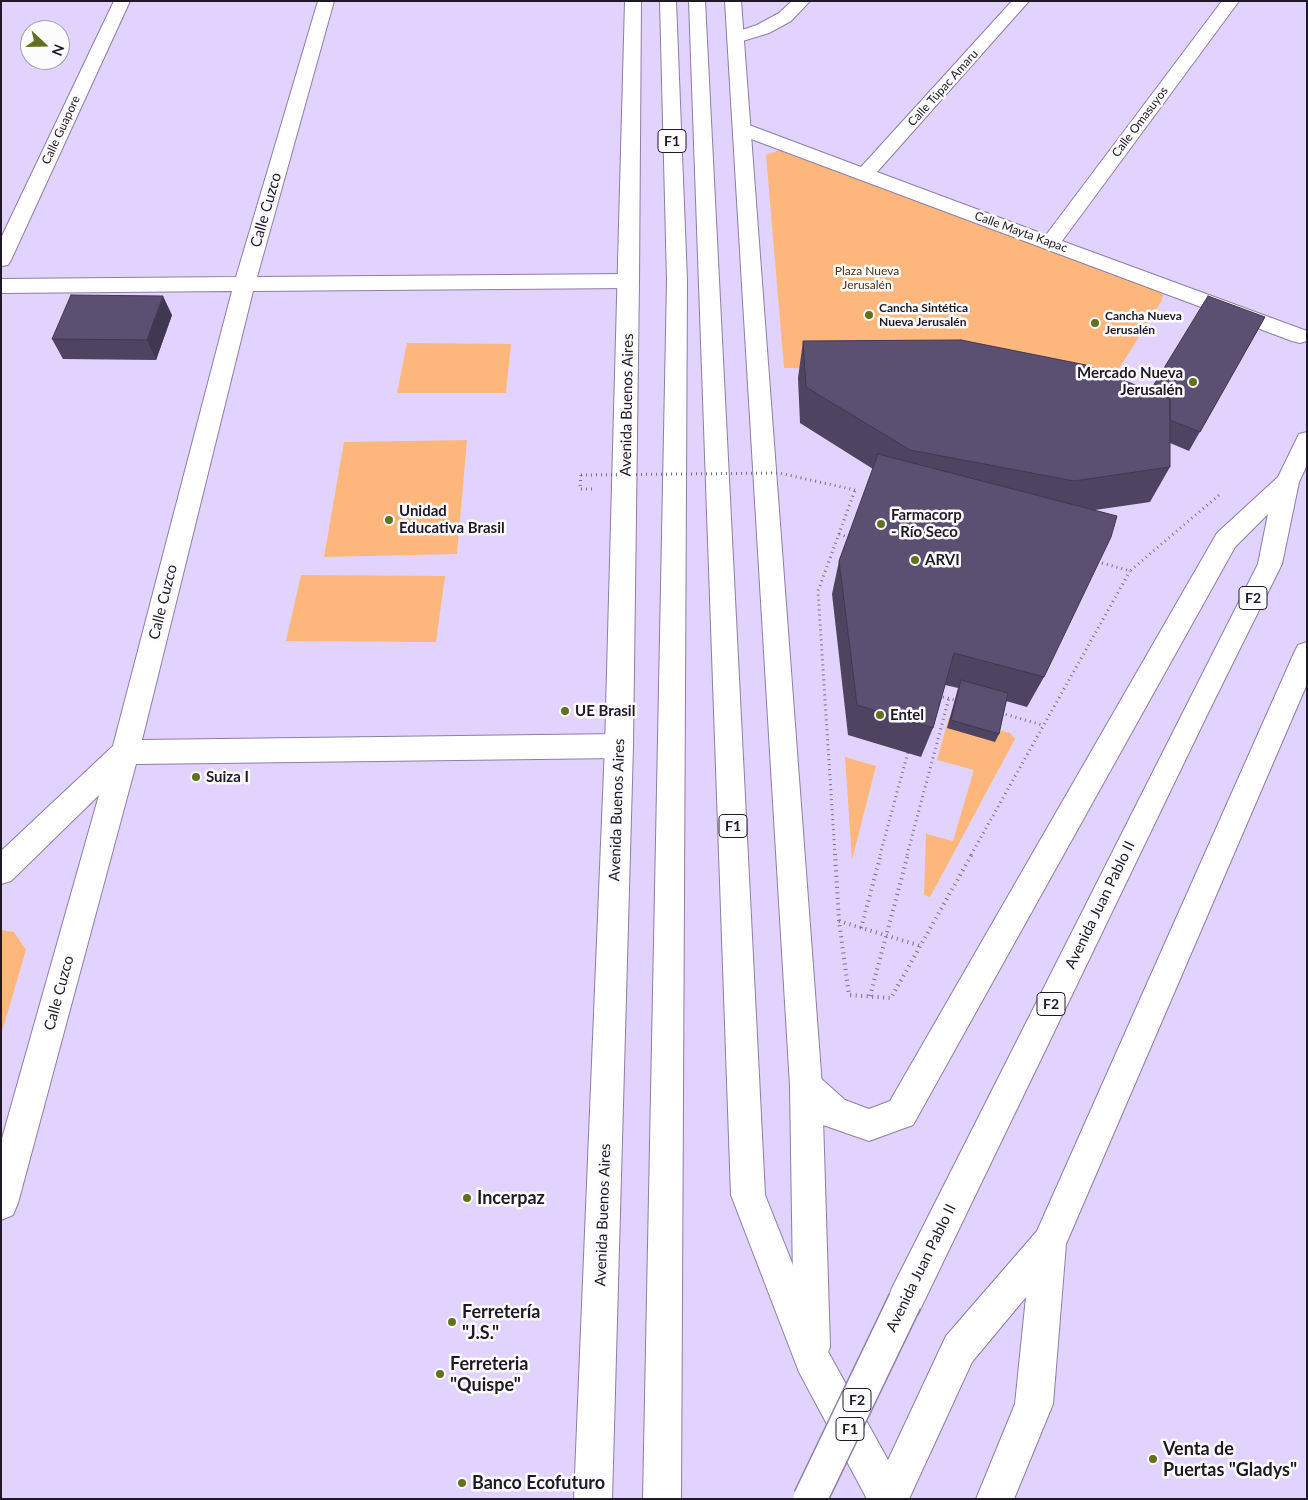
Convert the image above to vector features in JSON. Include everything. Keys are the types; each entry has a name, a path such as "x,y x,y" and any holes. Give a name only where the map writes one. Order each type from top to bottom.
{"main road":[{"name":"Calle Guapore","path":"1,260 122,1"},
{"name":"Calle Cuzco","path":"1,1203 125,752 244,285 326,1"},
{"name":"Avenida Buenos Aires","path":"593,1499 619,746 633,1"},
{"name":"F1","path":"662,1499 677,281 668,1"},
{"name":"F1","path":"698,1 748,1195 812,1359 888,1499"},
{"path":"733,1 806,1086 812,1359"},
{"path":"736,38 763,29 785,17 802,1"},
{"name":"Calle Túpac Amaru","path":"865,174 1021,1"},
{"name":"Calle Omasuyos","path":"1050,243 1223,4"},
{"name":"Calle Mayta Kapac","path":"742,129 1300,336"},
{"path":"1,286 629,281"},
{"name":"Avenida Juan Pablo II","path":"810,1499 1198,706 1270,564 1286,482 1307,440"},
{"path":"806,1086 835,1113 869,1125 901,1113 1226,540 1286,482"},
{"path":"888,1499 959,1349 1049,1242 1307,653"},
{"path":"1,871 125,752 619,746"},
{"path":"995,1499 1034,1404 1049,1242"}],"path":[{"path":"580,489 580,475 779,473 855,490 818,591 839,921 849,994 891,998 1042,725 1130,571 1218,495"},
{"path":"839,534 852,539"},
{"path":"1102,563 1130,571"},
{"path":"938,696 955,700"},
{"path":"870,996 948,698"},
{"path":"1001,713 1042,725"},
{"path":"861,928 908,752"},
{"path":"839,921 921,946"}],"green space":[{"name":"Plaza Nueva Jerusalén","path":"782,149 1164,292 1161,302 1092,411 1004,371 784,368 766,155"},
{"path":"407,343 511,344 506,393 397,393"},
{"path":"467,440 457,554 324,557 344,442"},
{"path":"301,575 445,576 436,642 286,641"},
{"path":"949,717 1010,733 1015,739 930,897 924,895 926,834 953,841 974,770 937,760"},
{"path":"845,757 876,766 852,860"},
{"path":"1,930 14,932 26,950 1,1035"}],"building":[{"path":"71,295 163,296 147,340 52,339"},
{"name":"Mercado Nueva Jerusalén","path":"1208,296 1265,317 1200,432 1170,420 1170,399 1150,391"},
{"path":"961,340 1086,365 1170,399 1170,467 1074,481 910,450 806,387 803,341"},
{"path":"878,454 1117,516 1111,537 1044,677 954,653 933,728 857,705 839,561"},
{"path":"961,680 1008,693 999,734 951,720"}],"place":[{"name":"Cancha Sintética Nueva Jerusalén","path":"869,315"},
{"name":"Cancha Nueva Jerusalén","path":"1095,323"},
{"name":"Mercado Nueva Jerusalén","path":"1193,382"},
{"name":"Unidad Educativa Brasil","path":"389,520"},
{"name":"Farmacorp - Río Seco","path":"881,524"},
{"name":"ARVI","path":"915,560"},
{"name":"UE Brasil","path":"565,711"},
{"name":"Entel","path":"880,715"},
{"name":"Suiza I","path":"196,777"},
{"name":"Incerpaz","path":"467,1198"},
{"name":"Ferretería \"J.S.\"","path":"452,1322"},
{"name":"Ferreteria \"Quispe\"","path":"440,1374"},
{"name":"Venta de Puertas \"Gladys\"","path":"1153,1459"},
{"name":"Banco Ecofuturo","path":"462,1483"}]}
